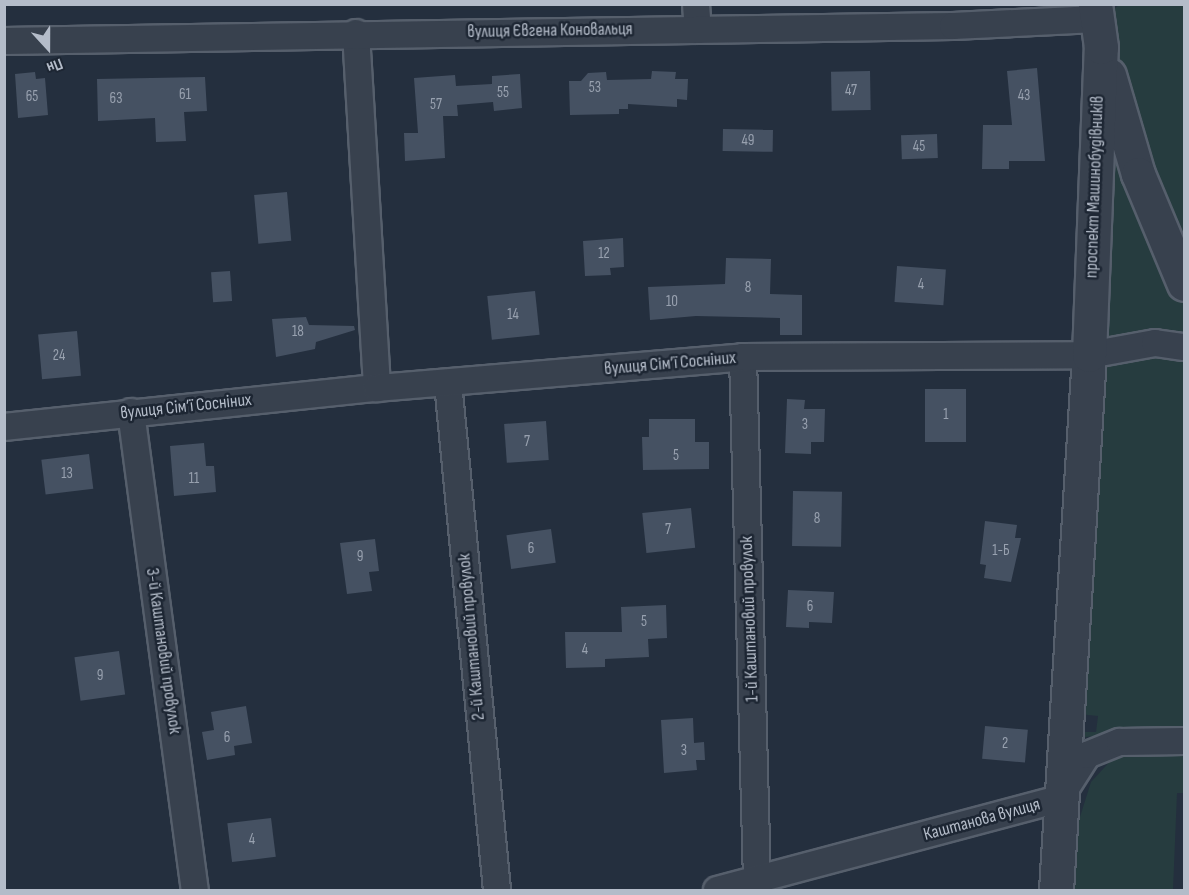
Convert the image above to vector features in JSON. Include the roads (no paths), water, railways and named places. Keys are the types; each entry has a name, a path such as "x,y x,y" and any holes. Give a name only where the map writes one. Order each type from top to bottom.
{"street":[{"path":"696,4 698,30"},
{"path":"1101,19 1138,174 1185,284"},
{"name":"вулиця Євгена Коновальця","path":"4,41 356,33 952,26 1101,19"},
{"name":"проспект Машинобудівників","path":"1089,355 1101,19"},
{"path":"356,33 377,388"},
{"name":"вулиця Сім’ї Сосніних","path":"4,427 377,388 743,357 1089,355 1155,343 1185,347"},
{"name":"Каштанова вулиця","path":"717,891 1059,799 1089,355"},
{"name":"1-й Каштановий провулок","path":"743,357 757,880"},
{"name":"2-й Каштановий провулок","path":"448,383 497,891"},
{"name":"3-й Каштановий провулок","path":"131,412 195,891"},
{"path":"1056,891 1059,799 1087,755 1120,742 1185,741"}]}
